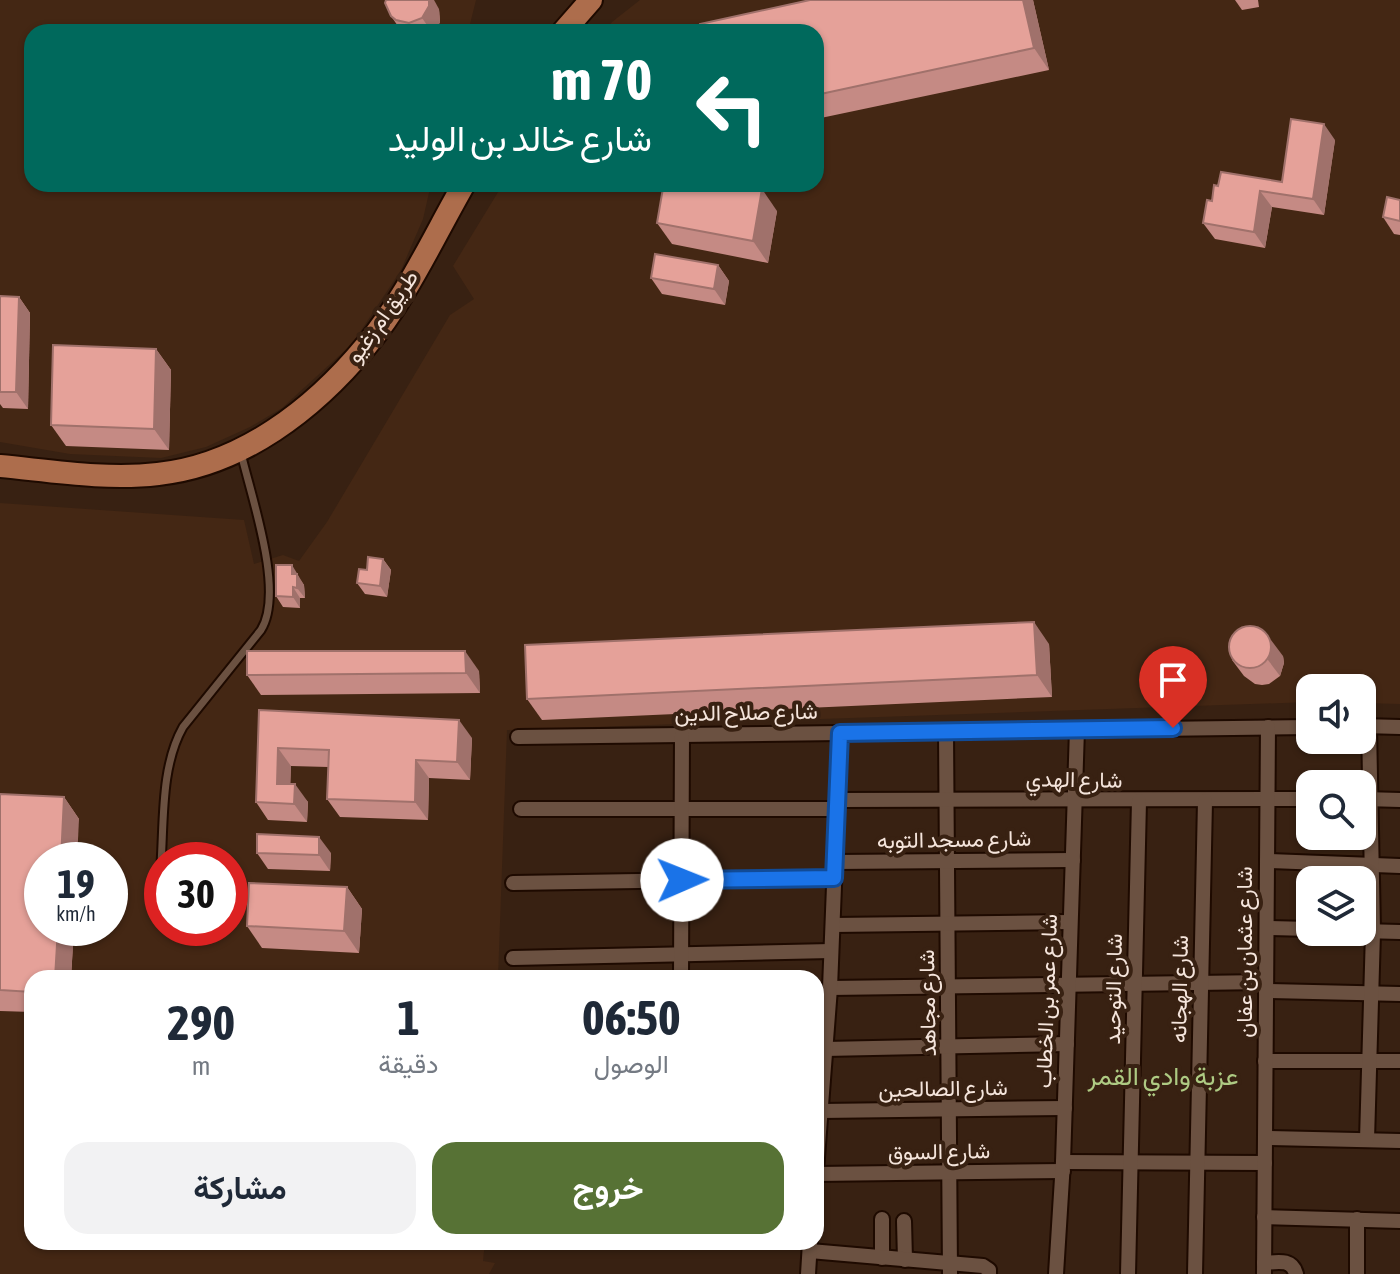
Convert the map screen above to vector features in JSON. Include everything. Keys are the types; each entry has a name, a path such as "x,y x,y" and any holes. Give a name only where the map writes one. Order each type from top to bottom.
{"main road":[{"path":"570,24 591,0"},
{"name":"طريق ام زغيو","path":"0,466 134,476 161,474 201,465 240,451 287,421 330,386 368,344 399,299 459,192"}],"street":[{"path":"1376,726 1400,727"},
{"name":"شارع عثمان بن عفان","path":"1264,1268 1268,727"},
{"name":"شارع صلاح الدين","path":"518,737 1296,727"},
{"name":"شارع عمر بن الخطاب","path":"1056,1274 1063,1166 1077,729"},
{"name":"شارع مجاهد","path":"946,732 950,1269"},
{"path":"824,1018 830,988 840,733"},
{"path":"681,970 682,735"},
{"name":"شارع الهدي","path":"521,809 682,808 947,800 1296,799"},
{"path":"1376,799 1400,800"},
{"name":"شارع التوحيد","path":"1128,1274 1139,801"},
{"name":"شارع الهجانه","path":"1195,1274 1205,801"},
{"path":"1371,850 1373,865"},
{"name":"شارع مسجد التوبه","path":"513,883 682,880 947,861 1073,860"},
{"path":"1267,861 1400,866"},
{"path":"833,925 1070,922"},
{"path":"1267,928 1296,929"},
{"path":"1376,931 1400,932"},
{"path":"1367,1140 1373,994 1369,946"},
{"path":"513,958 831,951"},
{"path":"830,988 1201,983 1400,994"},
{"path":"824,1042 824,1060"},
{"path":"825,1049 1067,1044"},
{"path":"1265,1061 1400,1061"},
{"name":"شارع الصالحين","path":"824,1104 951,1110 1065,1108"},
{"path":"1265,1138 1400,1141"},
{"name":"شارع السوق","path":"824,1172 951,1173 1131,1162 1265,1163"},
{"path":"1264,1217 1400,1221"},
{"path":"882,1219 882,1258"},
{"path":"1357,1219 1357,1274"},
{"path":"904,1221 905,1260"},
{"path":"824,1248 950,1269 987,1267 989,1274"},
{"path":"808,1274 810,1250"},
{"path":"1264,1268 1287,1262 1296,1274"}],"lane":[{"path":"163,842 170,763 176,739 261,630 269,612 269,571 240,451"}],"shaded area":[{"path":"0,0 476,0 470,24 24,24 24,192 429,192 423,219 401,270 352,344 282,408 250,427 206,447 161,458 70,454 0,442"},
{"path":"640,0 1400,0 1400,704 1376,703 1376,674 1296,674 1296,702 507,730 498,970 24,970 24,1250 484,1250 483,1261 495,1263 489,1274 0,1274 0,503 244,520 254,564 283,555 299,561 327,522 450,315 474,299 453,266 498,192 824,192 824,24 610,24"}],"building":[{"path":"386,0 429,0 429,6 422,18 409,23 391,16"},
{"path":"810,0 1023,0 1034,48 824,93 824,24 700,24"},
{"path":"1291,119 1324,124 1313,199 1260,191 1254,232 1203,223 1207,200 1212,201 1214,185 1218,186 1221,172 1282,182"},
{"path":"662,192 761,192 753,241 657,223"},
{"path":"1387,197 1400,200 1400,221 1383,217"},
{"path":"655,254 718,265 714,289 651,278"},
{"path":"0,296 19,297 16,392 0,392"},
{"path":"53,345 156,349 154,429 51,425"},
{"path":"368,557 383,559 380,586 357,583 359,569 367,570"},
{"path":"276,565 292,565 292,574 297,574 293,597 276,596"},
{"path":"1034,622 1037,675 527,699 525,645"},
{"path":"1250,626 1265,632 1271,647 1265,662 1250,668 1235,662 1229,647 1235,632"},
{"path":"247,651 465,651 466,673 247,675"},
{"path":"259,710 459,720 457,762 416,760 415,802 327,799 329,750 278,748 277,784 295,784 294,804 256,802"},
{"path":"0,794 64,797 62,842 24,842 24,946 57,946 55,970 24,970 24,992 0,990"},
{"path":"257,834 319,837 319,855 257,853"},
{"path":"249,883 347,887 344,931 248,926"}],"district":[{"name":"عزبة وادي القمر","path":"1163,1076"}],"route":[{"path":"682,880 834,878 840,733 1173,728"}]}
